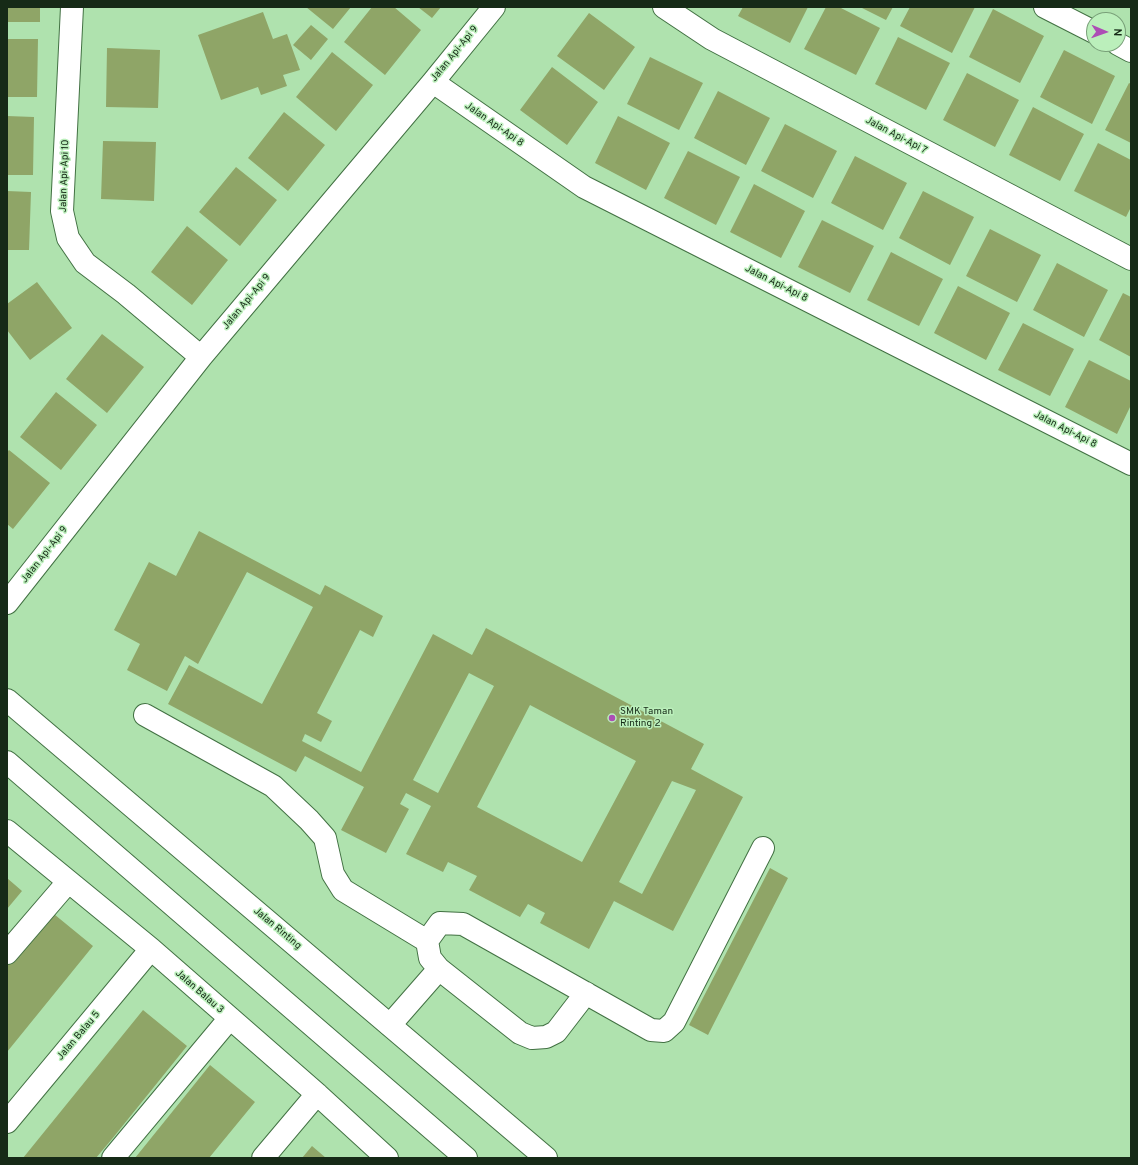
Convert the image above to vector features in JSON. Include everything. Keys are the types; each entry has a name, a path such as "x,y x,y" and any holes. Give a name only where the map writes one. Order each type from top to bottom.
{"street":[{"name":"Jalan Api-Api 10","path":"72,7 62,211 68,238 85,263 126,294 201,357"},
{"name":"Jalan Api-Api 9","path":"7,603 201,357 433,82 494,7"},
{"name":"Jalan Api-Api 7","path":"664,7 712,40 1131,259"},
{"path":"1045,7 1086,28"},
{"name":"Jalan Api-Api 8","path":"433,82 584,187 1131,464"},
{"name":"Jalan Rinting","path":"7,700 546,1158"},
{"path":"145,715 273,786 309,820 325,838 334,874 343,890 427,941"},
{"path":"7,762 466,1158"},
{"name":"Jalan Balau 3","path":"7,831 151,949 317,1094 387,1158"},
{"path":"586,993 556,1032 546,1037 532,1038 520,1033 439,969 430,958 427,941 440,923 463,924 657,1032 670,1028 763,848"},
{"path":"7,953 68,882"},
{"name":"Jalan Balau 5","path":"7,1122 151,949"},
{"path":"390,1025 439,969"},
{"path":"113,1158 230,1018"},
{"path":"263,1158 317,1094"}],"building":[{"path":"7,7 40,7 40,22 7,22"},
{"path":"306,7 351,7 333,29"},
{"path":"372,7 394,7 421,30 385,75 344,42"},
{"path":"418,7 441,7 432,18"},
{"path":"743,7 808,7 790,43 738,16"},
{"path":"826,7 839,7 880,28 856,75 804,49"},
{"path":"860,7 893,7 886,20"},
{"path":"910,7 975,7 952,53 900,26"},
{"path":"993,9 1044,36 1020,83 969,57"},
{"path":"263,12 273,39 287,34 300,70 283,75 287,86 261,95 258,87 221,100 198,35"},
{"path":"589,13 635,47 604,90 557,56"},
{"path":"311,25 328,39 311,60 293,45"},
{"path":"898,37 950,63 926,110 875,84"},
{"path":"7,39 38,39 37,97 7,97"},
{"path":"107,48 160,50 158,108 106,107"},
{"path":"1064,50 1115,76 1092,124 1040,97"},
{"path":"332,52 373,85 336,131 296,97"},
{"path":"650,57 703,83 679,130 627,104"},
{"path":"552,67 598,102 567,145 520,110"},
{"path":"967,73 1019,100 995,147 943,120"},
{"path":"1129,83 1131,84 1131,143 1105,130"},
{"path":"718,91 770,118 746,165 694,138"},
{"path":"1033,107 1084,134 1060,181 1009,155"},
{"path":"284,112 325,145 288,191 248,158"},
{"path":"7,116 34,117 33,175 7,175"},
{"path":"618,116 670,143 646,190 595,163"},
{"path":"785,124 837,151 813,198 761,171"},
{"path":"103,141 156,142 154,201 101,199"},
{"path":"1098,143 1131,160 1131,207 1126,217 1074,191"},
{"path":"688,151 740,177 716,225 664,198"},
{"path":"855,156 907,183 883,230 831,203"},
{"path":"236,167 277,200 240,246 199,212"},
{"path":"754,184 805,211 781,258 730,232"},
{"path":"7,191 31,192 29,250 7,250"},
{"path":"923,191 974,217 950,265 899,238"},
{"path":"822,220 874,246 850,293 798,267"},
{"path":"187,226 228,260 192,305 151,272"},
{"path":"990,229 1041,255 1017,302 966,276"},
{"path":"891,252 943,279 919,326 867,300"},
{"path":"1057,263 1108,290 1084,337 1033,310"},
{"path":"37,282 72,328 30,360 7,330 7,304"},
{"path":"958,286 1010,313 986,360 934,333"},
{"path":"1123,293 1131,297 1131,357 1099,340"},
{"path":"1023,323 1074,349 1050,396 998,370"},
{"path":"102,334 144,367 107,413 66,379"},
{"path":"1089,360 1131,381 1131,405 1117,434 1065,407"},
{"path":"56,392 97,425 61,470 20,437"},
{"path":"9,450 50,483 13,529 7,524 7,452"},
{"path":"199,531 320,595 325,585 383,616 373,637 360,630 317,713 332,721 321,742 305,734 302,741 361,772 433,634 472,655 486,628 704,744 691,769 743,797 673,931 614,901 589,949 540,923 545,913 528,904 520,917 469,890 477,876 448,862 443,872 406,854 431,806 406,793 400,804 409,809 386,853 341,830 364,787 305,756 296,772 168,704 189,665 262,704 313,607 247,572 198,664 185,656 167,691 127,670 140,644 114,630 149,562 176,576","holes":["469,673 494,686 438,793 413,780","530,705 636,761 582,862 477,807","672,781 696,790 642,894 619,882"]},
{"path":"770,868 788,878 708,1035 689,1025"},
{"path":"7,878 22,891 7,909"},
{"path":"49,910 93,946 7,1052 7,961"},
{"path":"143,1010 187,1046 112,1139 96,1158 23,1158"},
{"path":"210,1065 255,1102 209,1158 135,1158"},
{"path":"312,1146 326,1158 302,1158"}],"place":[{"name":"SMK Taman Rinting 2","path":"612,718"}]}
